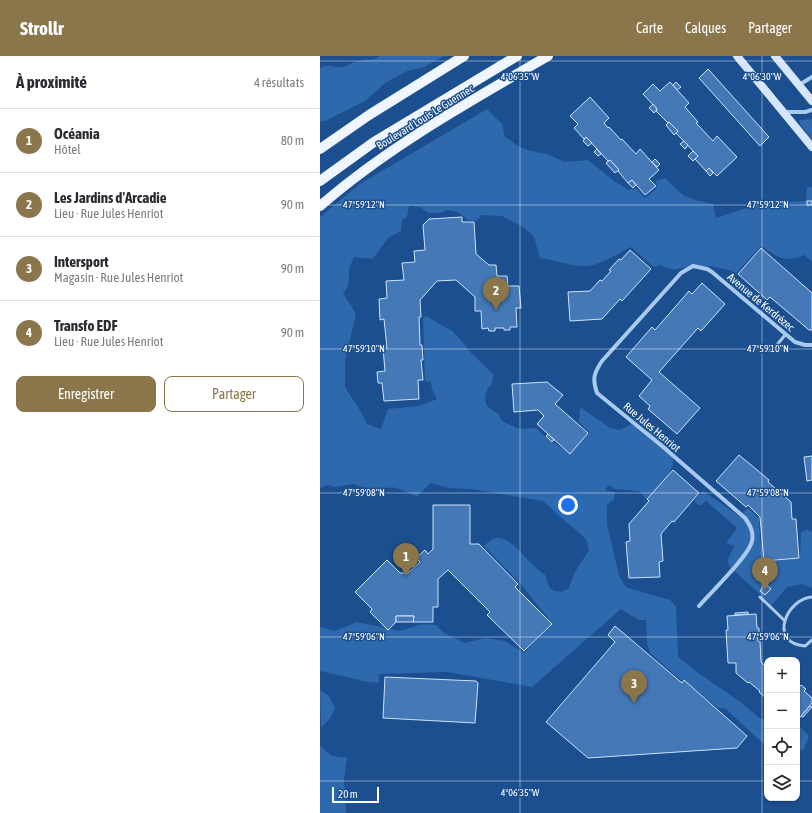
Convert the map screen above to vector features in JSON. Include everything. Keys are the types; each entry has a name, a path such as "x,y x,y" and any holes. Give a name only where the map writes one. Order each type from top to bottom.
{"main road":[{"path":"320,149 374,111 464,56"},
{"name":"Boulevard Louis Le Guennec","path":"320,181 374,142 517,56"},
{"name":"Boulevard Louis Le Guennec","path":"320,206 342,187 398,146 439,120 548,56"}],"street":[{"path":"737,56 812,146"},
{"path":"775,56 812,101"},
{"path":"799,85 812,77"},
{"path":"784,112 805,112 812,110"},
{"name":"Rue Jules Henriot","path":"699,606 750,548 752,541 751,528 745,518 662,446 597,393 594,385 595,372 602,361 681,273 693,266 700,267"},
{"name":"Avenue de Kerdrézec","path":"700,267 712,272 795,342 812,345"}],"lane":[{"path":"767,350 772,351 785,335"},
{"path":"760,597 784,620"},
{"path":"812,597 801,599 784,620 784,631 788,640 793,644 805,646 812,640"}],"shaded area":[{"path":"380,56 444,56 424,67 407,71 385,83 365,101 320,122 320,68 325,66 344,66"},
{"path":"487,109 502,124 505,137 520,147 547,154 565,162 588,160 627,190 636,188 645,198 657,188 656,181 665,178 683,195 695,200 713,204 716,218 761,203 806,201 807,187 812,187 812,261 804,255 791,259 781,258 761,246 736,273 712,266 691,266 671,269 660,265 654,267 631,247 598,264 580,266 540,258 534,237 525,228 502,216 482,215 476,221 468,220 458,212 447,210 440,213 429,213 419,207 409,206 407,217 402,220 401,231 388,238 373,259 354,257 349,270 348,285 343,293 356,314 345,360 345,387 367,424 381,429 388,409 419,406 437,399 432,389 431,382 425,381 423,318 426,316 452,331 471,353 494,375 491,385 486,392 485,400 487,406 498,414 502,421 519,429 536,428 553,443 570,454 589,432 579,422 580,407 610,428 620,430 631,424 664,438 672,456 672,467 670,472 658,487 646,499 639,491 615,489 609,485 606,488 606,491 615,492 614,499 607,505 607,524 619,575 624,585 628,588 670,600 676,607 678,657 698,673 739,701 761,719 764,720 764,744 726,709 717,707 684,680 681,680 650,653 647,643 646,620 639,620 621,609 532,687 447,672 379,674 378,683 320,671 320,627 335,631 357,622 400,631 422,624 436,625 444,633 465,643 485,638 505,641 524,653 553,624 519,582 484,546 495,538 508,541 545,575 548,584 554,591 559,592 568,589 574,574 589,550 586,539 543,501 471,489 449,488 431,483 417,496 393,488 368,492 366,489 354,484 334,487 328,485 320,488 320,217 360,184"},
{"path":"812,119 812,139 800,124 799,120"},
{"path":"703,491 739,516 748,508 759,518 763,562 800,558 801,532 807,530 812,532 812,588 802,584 787,587 772,605 729,566 728,559 734,546 726,543 737,528 706,501 701,505 698,505 694,501"},
{"path":"320,690 328,695 335,707 330,718 321,727"},
{"path":"800,727 809,736 804,749 800,751"},
{"path":"320,746 332,756 347,758 344,779 346,813 320,813"}],"building":[{"path":"708,69 769,137 760,146 699,78"},
{"path":"670,82 689,103 685,107 698,122 696,123 713,141 717,136 737,157 717,176 709,168 706,171 695,159 698,156 676,133 678,131 656,111 657,109 643,94 653,84 660,91"},
{"path":"676,82 681,87 677,90 673,85"},
{"path":"590,97 609,118 604,123 608,128 609,127 621,140 622,139 636,154 640,149 659,170 649,179 656,186 645,195 632,180 628,183 610,160 608,161 586,137 584,139 574,128 578,124 570,116"},
{"path":"653,104 657,109 654,113 649,108"},
{"path":"669,122 678,131 674,135 666,125"},
{"path":"586,137 592,143 588,146 583,141"},
{"path":"684,141 688,145 685,149 680,144"},
{"path":"597,149 601,154 598,156 594,152"},
{"path":"693,151 698,156 693,161 688,156"},
{"path":"655,159 660,164 657,167 652,162"},
{"path":"610,160 619,170 615,173 606,163"},
{"path":"709,168 713,173 710,176 706,171"},
{"path":"632,180 636,185 633,188 628,183"},
{"path":"807,201 812,201 812,205 807,205"},
{"path":"462,217 462,222 474,222 476,254 489,265 496,265 497,276 507,276 508,286 519,286 521,308 516,308 517,327 510,327 510,330 495,328 495,331 489,331 488,328 482,329 481,311 475,311 475,297 456,280 437,281 420,300 420,345 422,345 423,360 421,360 423,380 418,380 419,399 384,401 382,383 378,383 377,372 385,371 383,348 387,348 384,319 380,320 379,299 387,298 386,281 404,280 402,263 415,262 414,251 425,250 423,225 429,219"},
{"path":"761,248 812,293 812,330 809,330 770,297 767,300 738,274"},
{"path":"630,250 651,269 622,301 620,299 602,319 570,321 568,292 590,291 600,280 602,281 611,271 609,270"},
{"path":"702,283 725,304 701,331 698,328 659,372 700,408 677,434 648,409 650,406 639,396 652,380 626,357 652,327 655,330 689,291 692,294"},
{"path":"547,382 563,395 555,404 588,433 570,454 537,424 544,416 538,410 514,412 512,384"},
{"path":"548,434 554,440 552,442 546,436"},
{"path":"739,455 769,480 768,482 791,502 792,519 796,519 799,558 764,561 760,517 748,505 746,507 716,481"},
{"path":"812,456 812,480 807,481 804,457"},
{"path":"673,470 699,493 674,522 672,521 661,534 663,561 659,562 660,577 629,578 626,542 630,541 629,524 649,501 647,499"},
{"path":"433,505 470,505 470,544 479,544 518,584 515,587 552,624 524,651 487,615 490,612 448,570 438,579 438,607 433,607 433,622 413,622 414,616 396,616 396,622 388,630 370,612 372,609 355,592 387,560 400,573 408,573 420,562 416,558 425,550 428,554 433,549"},
{"path":"765,584 771,589 765,595 760,591"},
{"path":"748,612 748,614 735,615 735,613"},
{"path":"756,614 757,628 759,628 759,635 757,635 758,641 760,641 761,662 764,665 764,696 759,692 760,691 736,673 736,663 728,663 726,630 728,630 727,616"},
{"path":"396,616 414,616 413,622 396,622"},
{"path":"615,626 682,683 684,680 747,736 737,748 588,758 546,722 615,642 608,635"},
{"path":"385,677 476,681 478,683 475,723 383,718"},
{"path":"801,685 806,689 804,691 812,698 812,703 800,717"},
{"path":"810,706 812,707 803,717 801,716"}],"place":[{"name":"Les Jardins d'Arcadie","path":"496,310"},
{"name":"Océania","path":"406,576"},
{"name":"Transfo EDF","path":"765,590"},
{"name":"Intersport","path":"634,703"}]}
